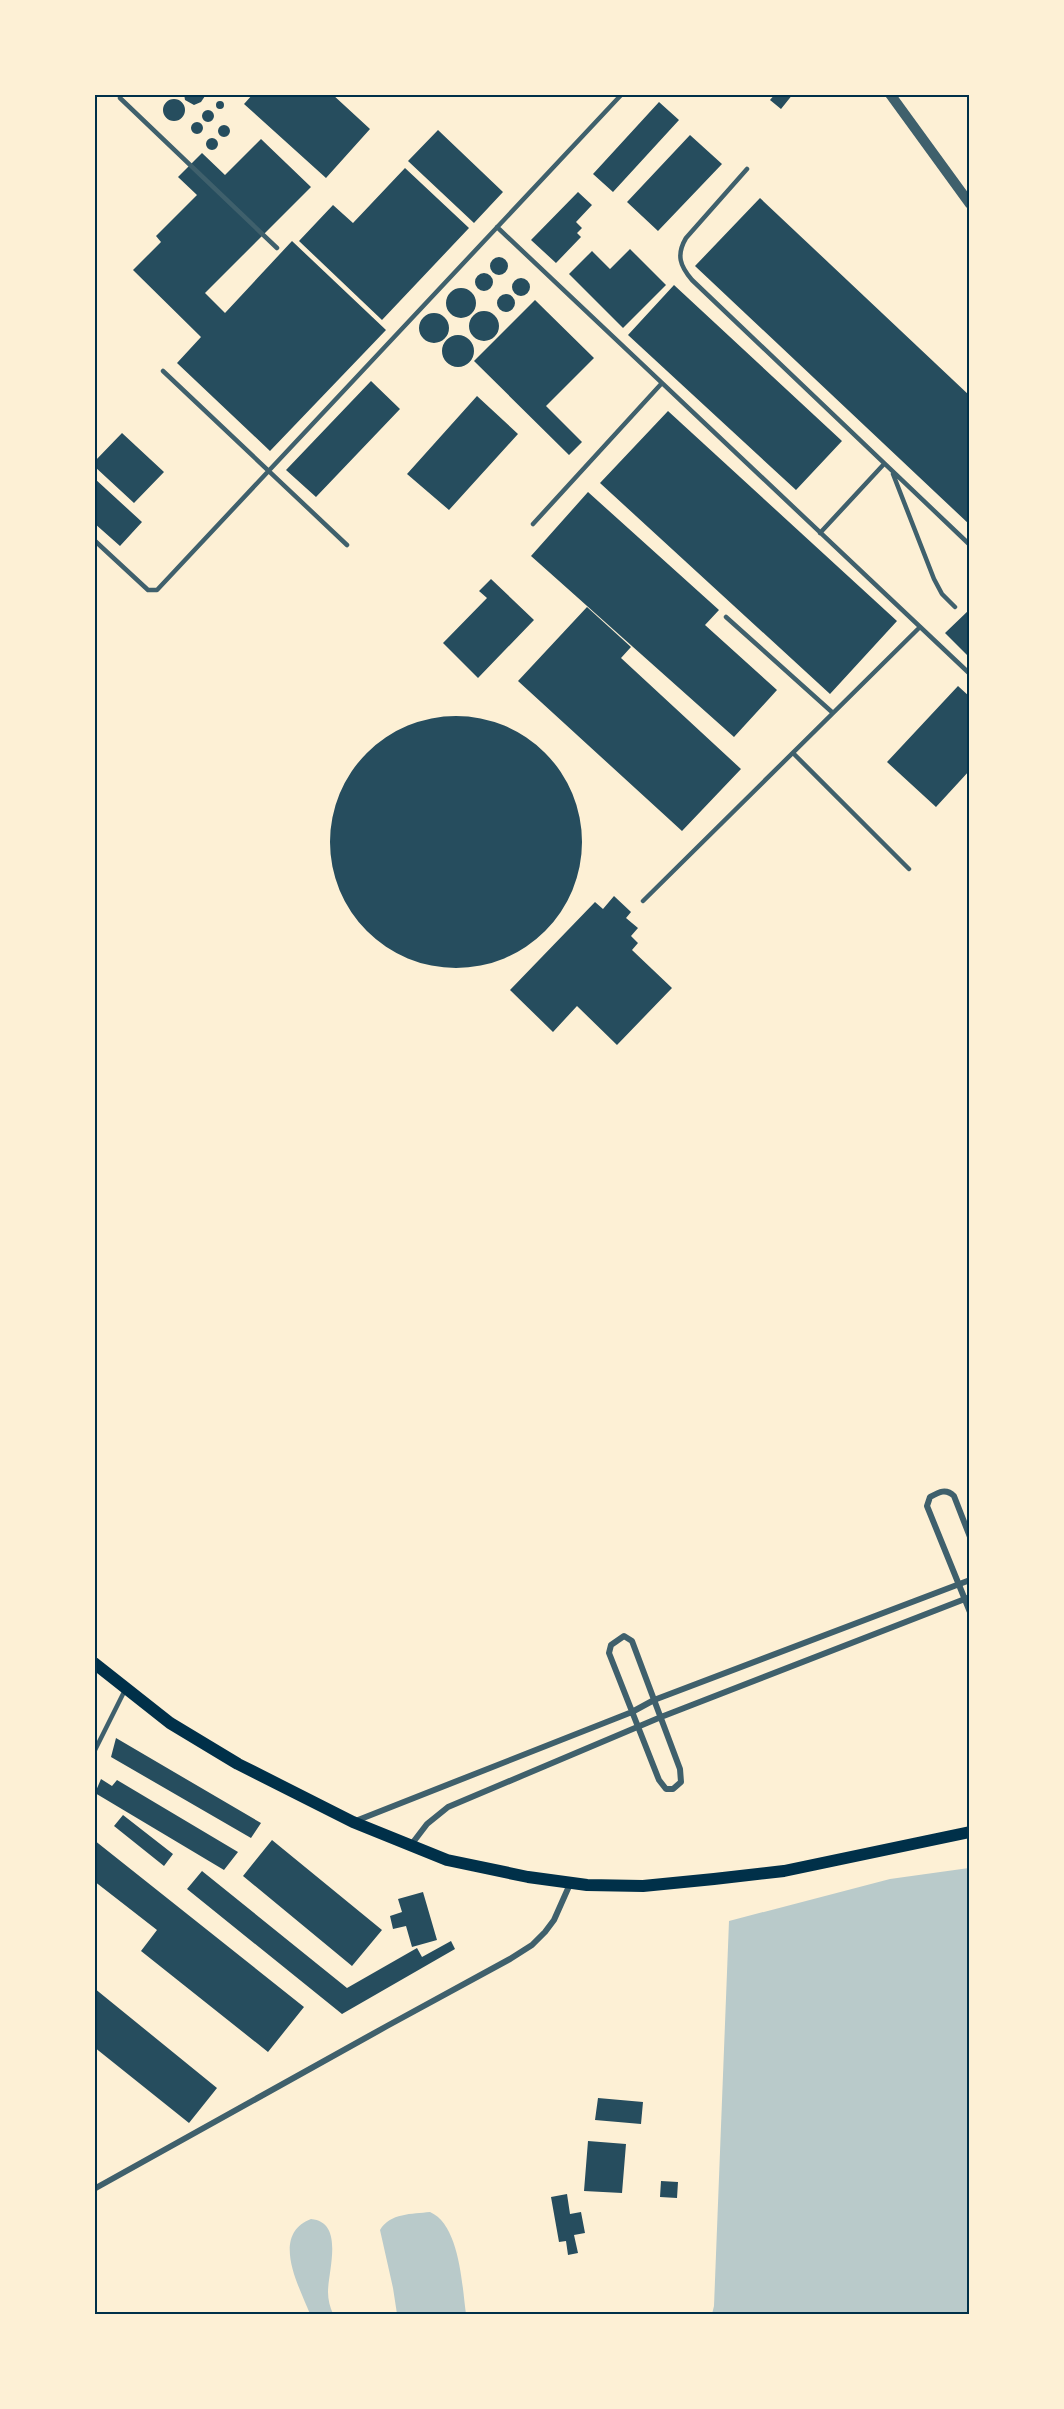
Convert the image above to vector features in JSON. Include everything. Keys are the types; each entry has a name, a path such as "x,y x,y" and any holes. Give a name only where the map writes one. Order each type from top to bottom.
{"main road":[{"path":"94,1663 125,1690 170,1723 238,1764 353,1821 447,1860 528,1877 587,1886 643,1886 784,1871 969,1832"}],"street":[{"path":"890,94 969,204"},
{"path":"969,1537 954,1496 945,1491 930,1497 927,1506 958,1585 967,1598 969,1611"},
{"path":"353,1821 632,1712 654,1700 969,1580"},
{"path":"411,1845 427,1824 448,1807 661,1717 967,1598"},
{"path":"624,1636 632,1641 654,1700 682,1779 674,1788 666,1789 662,1786 632,1712 609,1653 609,1648 616,1640 624,1636"},
{"path":"94,2189 532,1945 554,1920 571,1883"}],"lane":[{"path":"94,540 148,590 157,590 622,94"},
{"path":"120,98 277,248"},
{"path":"747,169 686,238 680,248 683,268 700,288 969,545"},
{"path":"497,227 969,674"},
{"path":"163,371 347,545"},
{"path":"533,524 662,383"},
{"path":"820,532 884,464"},
{"path":"891,471 934,579 942,594 955,607"},
{"path":"726,617 833,713"},
{"path":"643,901 920,627"},
{"path":"793,753 909,869"},
{"path":"94,1752 125,1690"}],"shaded area":[{"path":"969,1868 969,2314 712,2314 729,1921 890,1879"},
{"path":"430,2212 448,2229 454,2243 461,2273 466,2314 397,2314 380,2230 384,2224 395,2217"},
{"path":"311,2219 321,2222 328,2229 331,2238 332,2260 328,2292 333,2314 310,2314 291,2262 292,2237 299,2227"}],"building":[{"path":"184,94 205,94 205,96 201,102 194,105 185,100"},
{"path":"253,94 332,94 370,129 326,178 244,104"},
{"path":"775,94 793,94 781,109 770,100"},
{"path":"174,99 182,102 185,110 182,118 174,121 166,118 163,110 166,102"},
{"path":"220,101 224,105 220,109 216,105"},
{"path":"659,102 679,120 613,192 593,174"},
{"path":"210,110 213,111 213,121 206,122 203,121 202,114 203,111"},
{"path":"199,122 203,128 199,134 195,134 191,126"},
{"path":"226,125 230,131 226,137 222,137 218,129"},
{"path":"438,130 503,192 474,223 408,161"},
{"path":"690,135 722,164 658,231 627,202"},
{"path":"214,138 217,139 217,149 210,150 207,149 206,142 207,139"},
{"path":"261,139 311,187 205,293 225,313 292,241 386,330 270,451 177,363 201,337 133,270 161,242 156,236 197,195 178,177 202,153 225,175"},
{"path":"405,168 469,228 382,320 299,241 333,205 353,223"},
{"path":"578,192 592,205 576,222 582,228 577,233 581,237 556,263 531,240"},
{"path":"760,198 970,396 970,525 695,266"},
{"path":"630,249 666,285 623,328 569,274 592,251 610,269"},
{"path":"495,257 503,257 508,262 506,273 495,275 490,270 490,262"},
{"path":"480,273 488,273 493,278 491,289 480,291 475,286 475,278"},
{"path":"517,278 525,278 530,283 528,294 517,296 512,291 512,283"},
{"path":"674,285 842,441 796,490 628,335"},
{"path":"461,288 467,289 475,297 475,309 467,317 461,318 455,317 447,309 446,303 447,297 455,289"},
{"path":"502,294 510,294 515,299 513,310 502,312 497,307 497,299"},
{"path":"535,300 594,358 546,406 582,442 569,455 474,361"},
{"path":"484,311 490,312 498,320 498,332 490,340 484,341 478,340 470,332 469,326 470,320 478,312"},
{"path":"434,313 445,317 449,328 445,339 434,343 423,339 419,328 423,317"},
{"path":"458,335 469,340 474,351 469,362 458,367 447,362 442,351 447,340"},
{"path":"371,381 400,409 316,497 286,470"},
{"path":"477,396 518,434 449,510 407,474"},
{"path":"668,411 897,621 830,694 600,483"},
{"path":"122,433 164,472 134,503 94,466 94,462"},
{"path":"94,478 142,522 120,546 94,523"},
{"path":"588,492 719,610 705,625 777,690 734,737 531,556"},
{"path":"491,579 534,620 478,678 443,643 487,598 479,591"},
{"path":"587,607 631,647 621,658 741,769 682,831 518,681"},
{"path":"970,609 970,658 945,633"},
{"path":"958,686 970,697 970,770 936,807 887,762"},
{"path":"444,716 468,716 493,721 516,730 536,744 554,762 568,782 577,805 582,842 580,867 568,902 554,922 536,940 516,954 493,963 468,968 444,968 419,963 396,954 376,940 358,922 344,902 335,879 330,854 330,830 335,805 344,782 358,762 376,744 396,730 419,721"},
{"path":"614,896 631,912 626,918 638,928 631,936 638,943 632,950 672,988 617,1045 577,1006 553,1032 510,990 595,902 603,909"},
{"path":"116,1738 261,1823 251,1838 111,1757"},
{"path":"101,1779 112,1786 117,1780 238,1852 224,1870 95,1793"},
{"path":"123,1815 173,1854 164,1866 114,1826"},
{"path":"94,1840 304,2007 268,2052 141,1951 157,1930 94,1881"},
{"path":"272,1840 382,1930 352,1966 243,1876"},
{"path":"202,1871 347,1988 417,1948 422,1957 451,1941 455,1949 342,2014 187,1889"},
{"path":"423,1892 437,1940 412,1947 406,1926 393,1929 390,1916 402,1912 398,1899"},
{"path":"94,1988 217,2088 189,2123 94,2047"},
{"path":"598,2098 643,2102 641,2124 595,2120"},
{"path":"588,2141 626,2144 622,2193 584,2191"},
{"path":"661,2181 678,2182 677,2198 660,2197"},
{"path":"567,2194 570,2214 581,2212 585,2233 574,2235 578,2253 568,2255 566,2241 559,2242 551,2197"}]}
